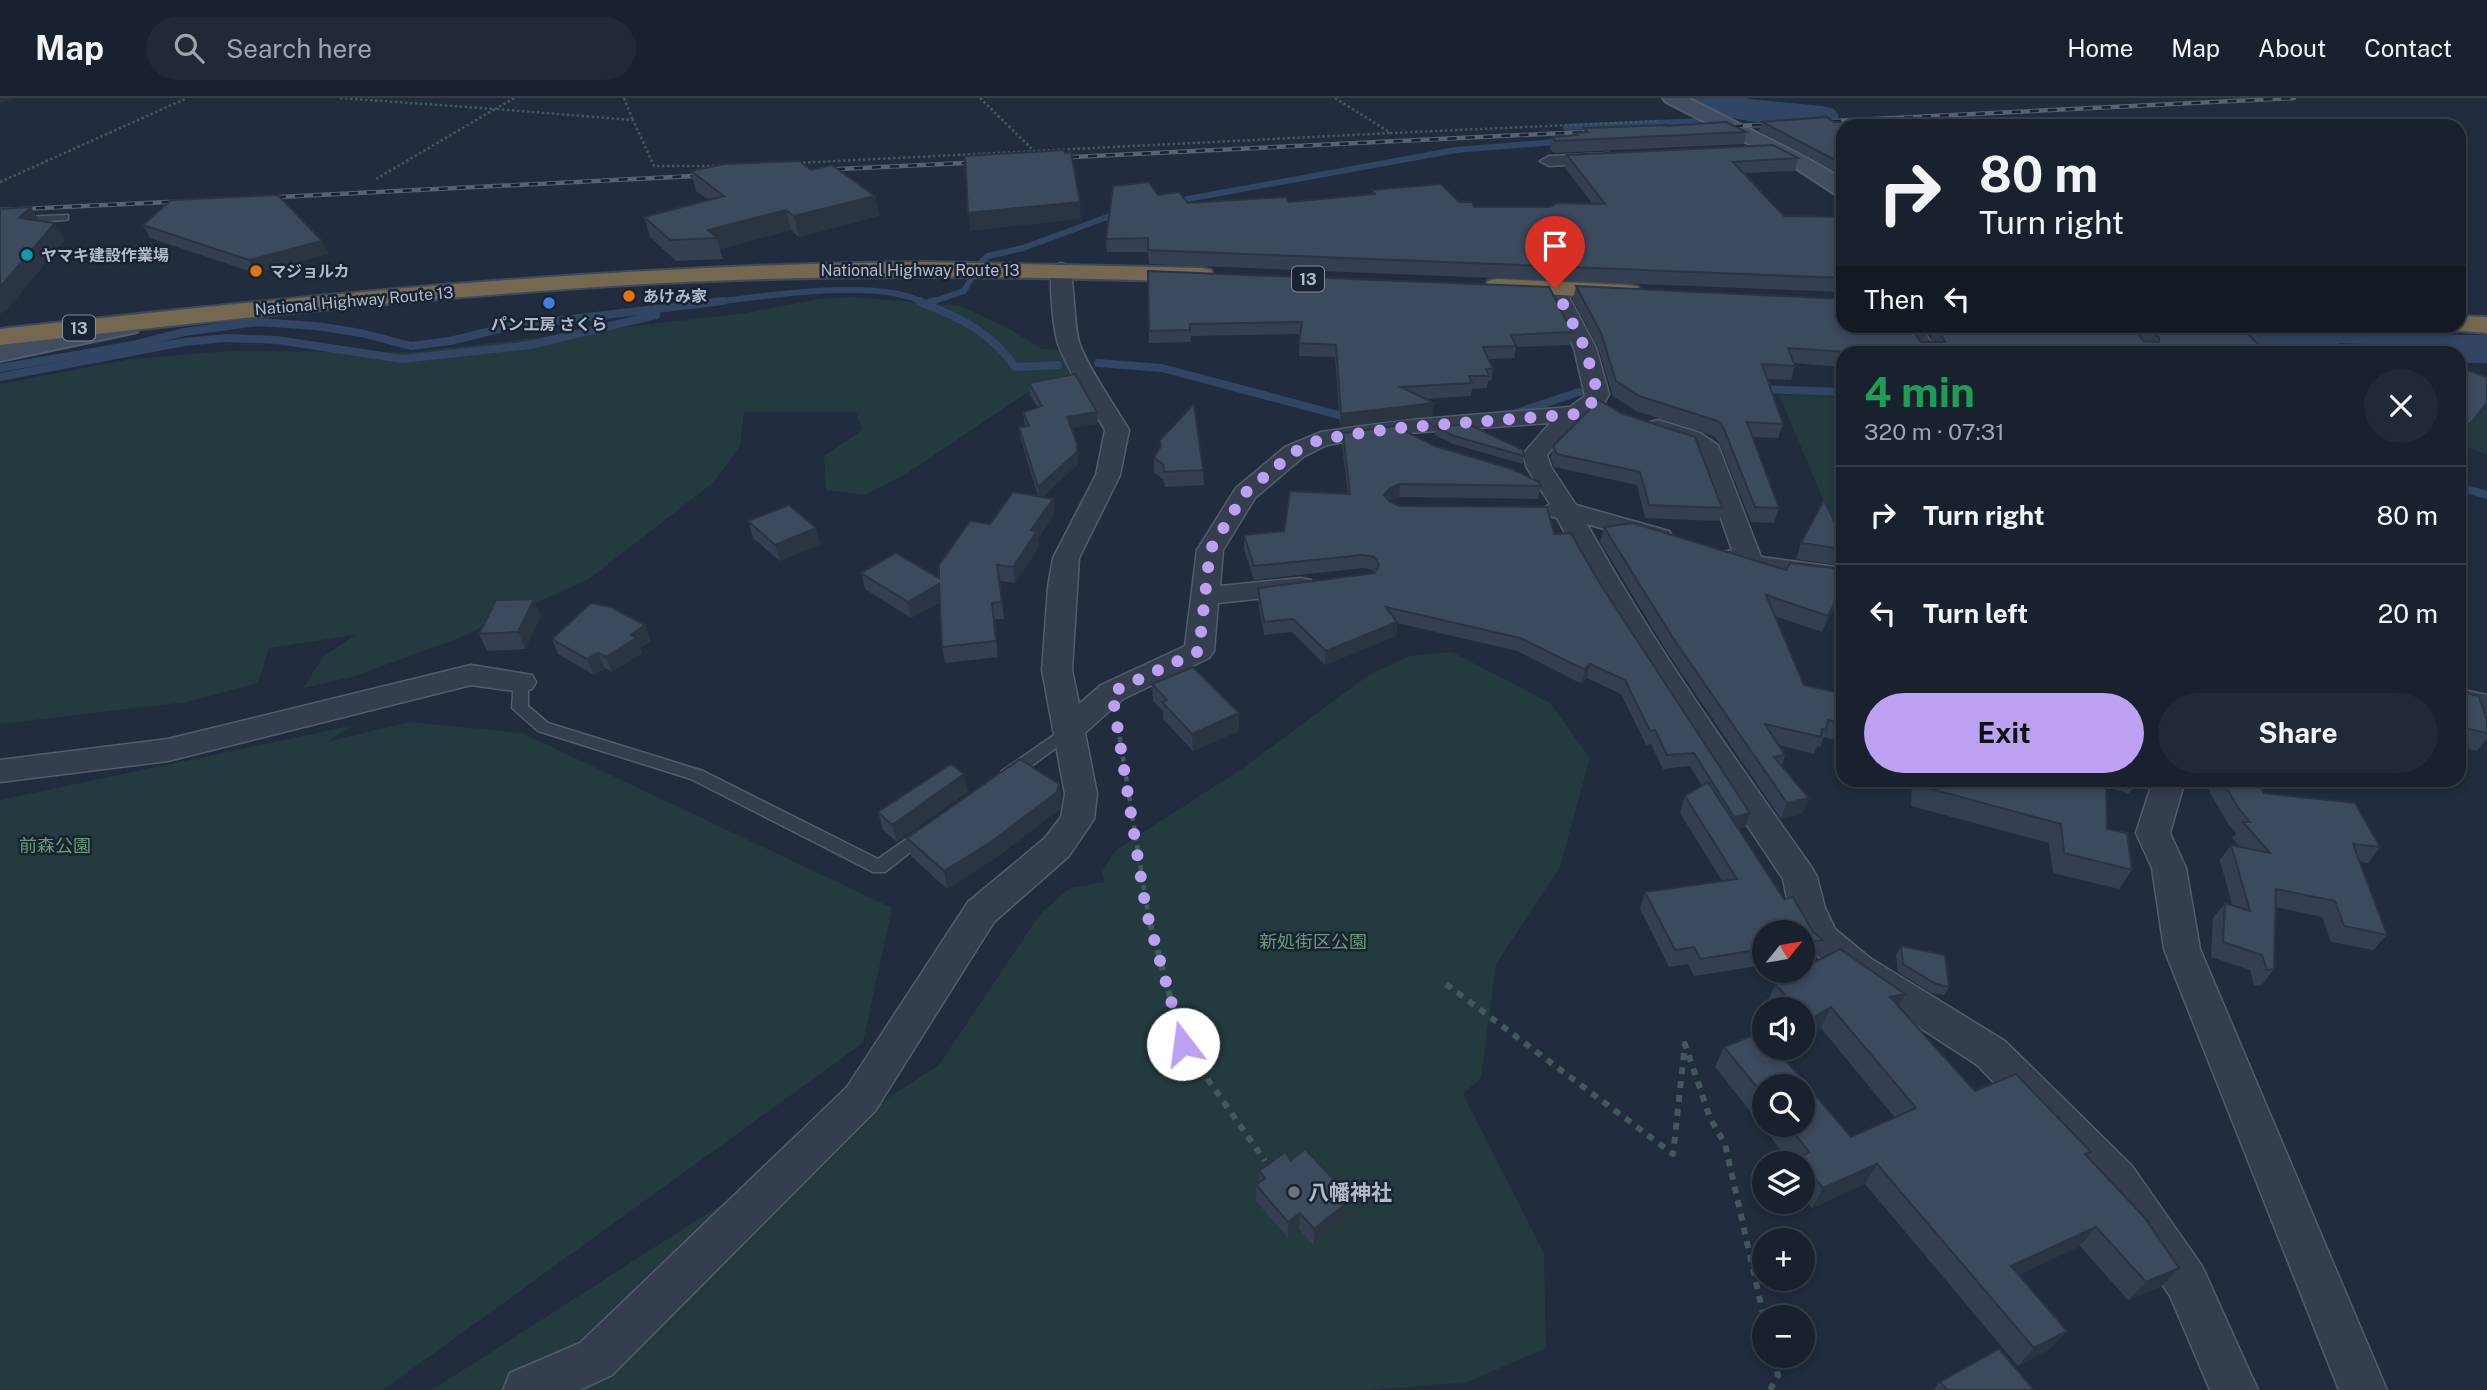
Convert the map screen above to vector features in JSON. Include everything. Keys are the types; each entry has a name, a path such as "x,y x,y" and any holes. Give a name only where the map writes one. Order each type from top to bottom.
{"highway":[{"name":"National Highway Route 13","path":"0,337 510,287 758,272 1061,270 1226,276"},
{"path":"1473,285 1651,293"},
{"path":"2466,324 2487,325"}],"street":[{"path":"1673,98 1778,150 1836,185"},
{"path":"1738,152 1778,150"},
{"path":"1549,160 1630,157"},
{"path":"527,1390 596,1359 861,1099 981,912 1057,847 1077,819 1081,794 1057,670 1066,558 1108,475 1117,430 1069,344 1060,289 1061,270"},
{"path":"1555,288 1585,348 1598,394 1595,408"},
{"path":"0,353 158,320"},
{"path":"1070,729 1112,692 1199,651 1210,550 1245,493 1294,452 1321,439 1397,428 1595,408"},
{"path":"1595,408 1562,424 1535,454 1539,468 1562,500 1611,591 1691,718 1800,877 1807,908 1821,938 1857,968 1991,1053 2117,1180 2186,1281 2234,1390"},
{"path":"1639,422 1689,437 1703,443 1709,450 1750,563"},
{"path":"1397,428 1443,451"},
{"path":"1520,474 1562,500 1685,544"},
{"path":"1528,509 1562,500"},
{"path":"1711,551 1750,563 1836,575"},
{"path":"1205,596 1323,583"},
{"path":"0,771 168,750 471,675 521,682"},
{"path":"2466,700 2487,705"},
{"path":"2167,787 2152,832 2169,868 2182,949 2363,1390"}],"lane":[{"path":"0,221 65,217"},
{"path":"521,682 520,708 543,727 697,775 879,867 935,827"},
{"path":"991,788 1070,729"}],"path":[{"path":"0,182 187,98"},
{"path":"340,98 634,120"},
{"path":"376,179 515,98"},
{"path":"624,98 654,166 723,166"},
{"path":"980,98 1032,150"},
{"path":"1335,98 1391,133"},
{"path":"789,163 1709,116"},
{"path":"1112,692 1146,910 1183,1044 1265,1161"},
{"path":"1446,984 1673,1154 1685,1044 1710,1118 1725,1144 1762,1305"},
{"path":"1770,1390 1778,1377 1776,1368"}],"green space":[{"path":"850,297 960,306 1008,328 1042,349 1063,350 1081,370 1071,382 1028,392 906,474 865,495 826,490 824,456 862,430 856,412 744,412 740,446 714,482 589,579 459,638 352,677 303,688 323,657 355,635 269,648 258,683 187,702 0,724 0,384 131,359 229,351 415,352 746,313 820,299"},
{"path":"2466,392 2487,393 2487,454 2466,447"},
{"path":"1779,395 1836,397 1836,530"},
{"name":"新処街区公園","path":"1452,652 1550,703 1590,758 1560,867 1496,964 1481,1078 1463,1094 1544,1254 1546,1348 1468,1382 1371,1390 432,1390 939,1065 1040,914 1070,888 1105,882 1102,871 1116,850 1243,768 1369,675 1409,656"},
{"name":"前森公園","path":"409,722 522,733 892,908 863,1043 383,1390 0,1390 0,800 355,725 326,742"}],"building":[{"path":"1827,117 1836,122 1836,160 1762,122"},
{"path":"1726,122 1746,132 1556,141 1552,137 1588,132 1584,128"},
{"path":"1773,145 1798,158 1733,162 1784,216 1836,217 1836,278 1148,250 1148,238 1106,239 1113,186 1149,182 1158,195 1179,192 1188,203 1286,197 1289,202 1375,194 1372,190 1441,184 1459,202 1472,202 1474,207 1549,207 1554,205 1553,203 1605,204 1567,155"},
{"path":"1064,150 1065,153 1071,152 1080,202 968,213 965,156"},
{"path":"799,161 811,170 832,165 875,196 794,216 786,210 708,230 717,238 670,240 644,217 724,196 691,171 724,164"},
{"path":"278,195 322,241 249,260 143,225 171,200"},
{"path":"31,207 19,218 55,223 0,287 0,209"},
{"path":"1148,271 1549,287 1572,332 1511,335 1516,346 1483,347 1493,369 1486,369 1489,376 1469,376 1472,383 1401,387 1434,403 1341,414 1336,345 1299,343 1302,322 1190,324 1190,330 1149,331"},
{"path":"1576,286 1836,299 1836,333 1915,333 1921,342 1945,342 1940,333 2137,333 2144,341 2159,342 2154,333 2247,333 2260,346 1836,346 1836,351 1788,348 1795,366 1762,364 1783,424 1747,422 1779,508 1755,507 1724,429 1718,421 1639,396 1616,381 1601,333"},
{"path":"2340,344 2387,346 2342,346"},
{"path":"2466,370 2487,377 2487,403 2470,424 2466,423"},
{"path":"1075,374 1097,412 1067,417 1077,443 1077,452 1038,487 1019,427 1029,426 1023,412 1042,406 1029,383"},
{"path":"1599,400 1621,413 1695,437 1722,508 1649,505 1640,472 1557,454 1553,446"},
{"path":"1194,404 1203,470 1164,472 1163,464 1154,458 1161,446 1160,440"},
{"path":"1468,424 1523,450 1524,456 1454,436 1436,427"},
{"path":"1395,426 1435,446 1512,469 1539,482 1541,486 1400,484 1390,488 1384,495 1390,502 1400,506 1547,507 1554,534 1571,533 1597,579 1750,813 1734,817 1694,753 1667,755 1655,730 1650,731 1625,680 1590,664 1585,669 1581,668 1520,638 1386,607 1397,622 1326,651 1293,619 1264,622 1258,588 1375,573 1379,564 1374,557 1363,555 1254,566 1244,535 1284,531 1290,491 1350,494 1343,433"},
{"path":"1013,492 1053,499 1031,530 1037,531 1013,567 997,565 1002,602 992,603 996,641 942,647 939,584 908,602 861,573 896,553 939,578 939,565 970,521 990,524"},
{"path":"1824,500 1836,525 1836,548 1801,543"},
{"path":"789,505 816,528 775,545 748,521"},
{"path":"1633,523 1786,570 1790,563 1836,568 1836,600 1828,616 1766,595 1804,685 1836,692 1836,722 1828,720 1826,730 1822,729 1821,737 1765,724 1785,755 1774,757 1809,798 1787,803 1673,638 1604,527"},
{"path":"534,599 518,632 479,634 496,600"},
{"path":"591,603 611,607 645,625 631,635 636,638 606,657 598,653 587,659 552,639"},
{"path":"1193,667 1239,713 1192,734 1162,702 1167,700 1152,684"},
{"path":"2466,693 2479,696 2487,720 2487,733 2466,728"},
{"path":"1020,759 1059,784 1057,792 991,842 944,871 907,838"},
{"path":"951,764 964,774 892,825 878,812"},
{"path":"1708,782 1784,899 1793,897 1806,920 1752,920 1752,951 1700,959 1694,947 1675,950 1645,892 1737,879 1685,796"},
{"path":"1924,787 2106,787 2107,829 2127,833 2132,870 2064,853 2061,824"},
{"path":"2226,787 2261,787 2264,793 2355,803 2380,847 2353,844 2387,935 2344,926 2335,901 2276,889 2274,969 2267,970 2262,955 2223,942 2225,903 2250,911 2231,845 2270,853 2243,822 2250,822"},
{"path":"1901,946 1945,955 1949,987 1936,984 1903,964"},
{"path":"1840,949 1905,994 1890,997 1975,1091 2016,1074 2091,1152 2085,1154 2145,1218 2179,1268 2146,1282 2096,1227 2011,1266 2067,1331 2034,1348 1877,1164 1823,1188 1815,1178 1815,1151 1808,1151 1797,1137 1815,1137 1815,1095 1851,1137 1916,1108 1831,1007 1815,1016 1815,997 1780,997 1785,994 1777,984 1815,984 1815,962"},
{"path":"1752,1036 1752,1060 1785,1060 1797,1074 1752,1074 1752,1081 1724,1047"},
{"path":"1305,1149 1338,1184 1331,1189 1345,1204 1314,1229 1300,1213 1288,1222 1256,1185 1265,1178 1259,1171 1285,1152 1291,1160"},
{"path":"1999,1349 2034,1390 1947,1390 1940,1382"}],"waterway":[{"path":"1709,98 1751,111 1822,116"},
{"path":"1733,109 1745,98"},
{"path":"1566,127 1702,121"},
{"path":"1171,202 1456,150 1566,141"},
{"path":"980,263 988,256 1023,248 1121,212"},
{"path":"929,303 964,291 971,279"},
{"path":"708,303 850,290 904,295 923,303"},
{"path":"0,368 133,345 184,332 257,322 316,326 361,333 411,346 450,341 512,326 723,301"},
{"path":"920,301 925,304"},
{"path":"925,304 934,301"},
{"path":"925,304 975,328 997,345 1015,367 1058,365"},
{"path":"0,377 184,342 226,338 277,340 402,359 530,345 656,315"},
{"path":"2262,333 2309,346"},
{"path":"2466,349 2487,349"},
{"path":"1098,363 1162,368 1350,418"},
{"path":"1757,389 1836,392"},
{"path":"1513,414 1579,392"},
{"path":"1373,421 1410,420"},
{"path":"2466,489 2487,495"}],"railway":[{"path":"1874,119 2294,98"},
{"path":"1814,122 1836,121"},
{"path":"1716,127 1779,124"},
{"path":"1052,158 1605,131"},
{"path":"818,170 986,162"},
{"path":"259,198 713,175"},
{"path":"0,210 189,201"}],"place":[{"name":"ヤマキ建設作業場","path":"27,255"},
{"name":"マジョルカ","path":"256,271"},
{"name":"あけみ家","path":"629,296"},
{"name":"パン工房 さくら","path":"549,303"},
{"name":"八幡神社","path":"1294,1192"}],"route":[{"path":"1183,1044 1146,910 1112,692 1199,651 1210,550 1245,493 1294,452 1321,439 1397,428 1576,414 1595,400 1598,394 1585,348 1555,288"}]}
